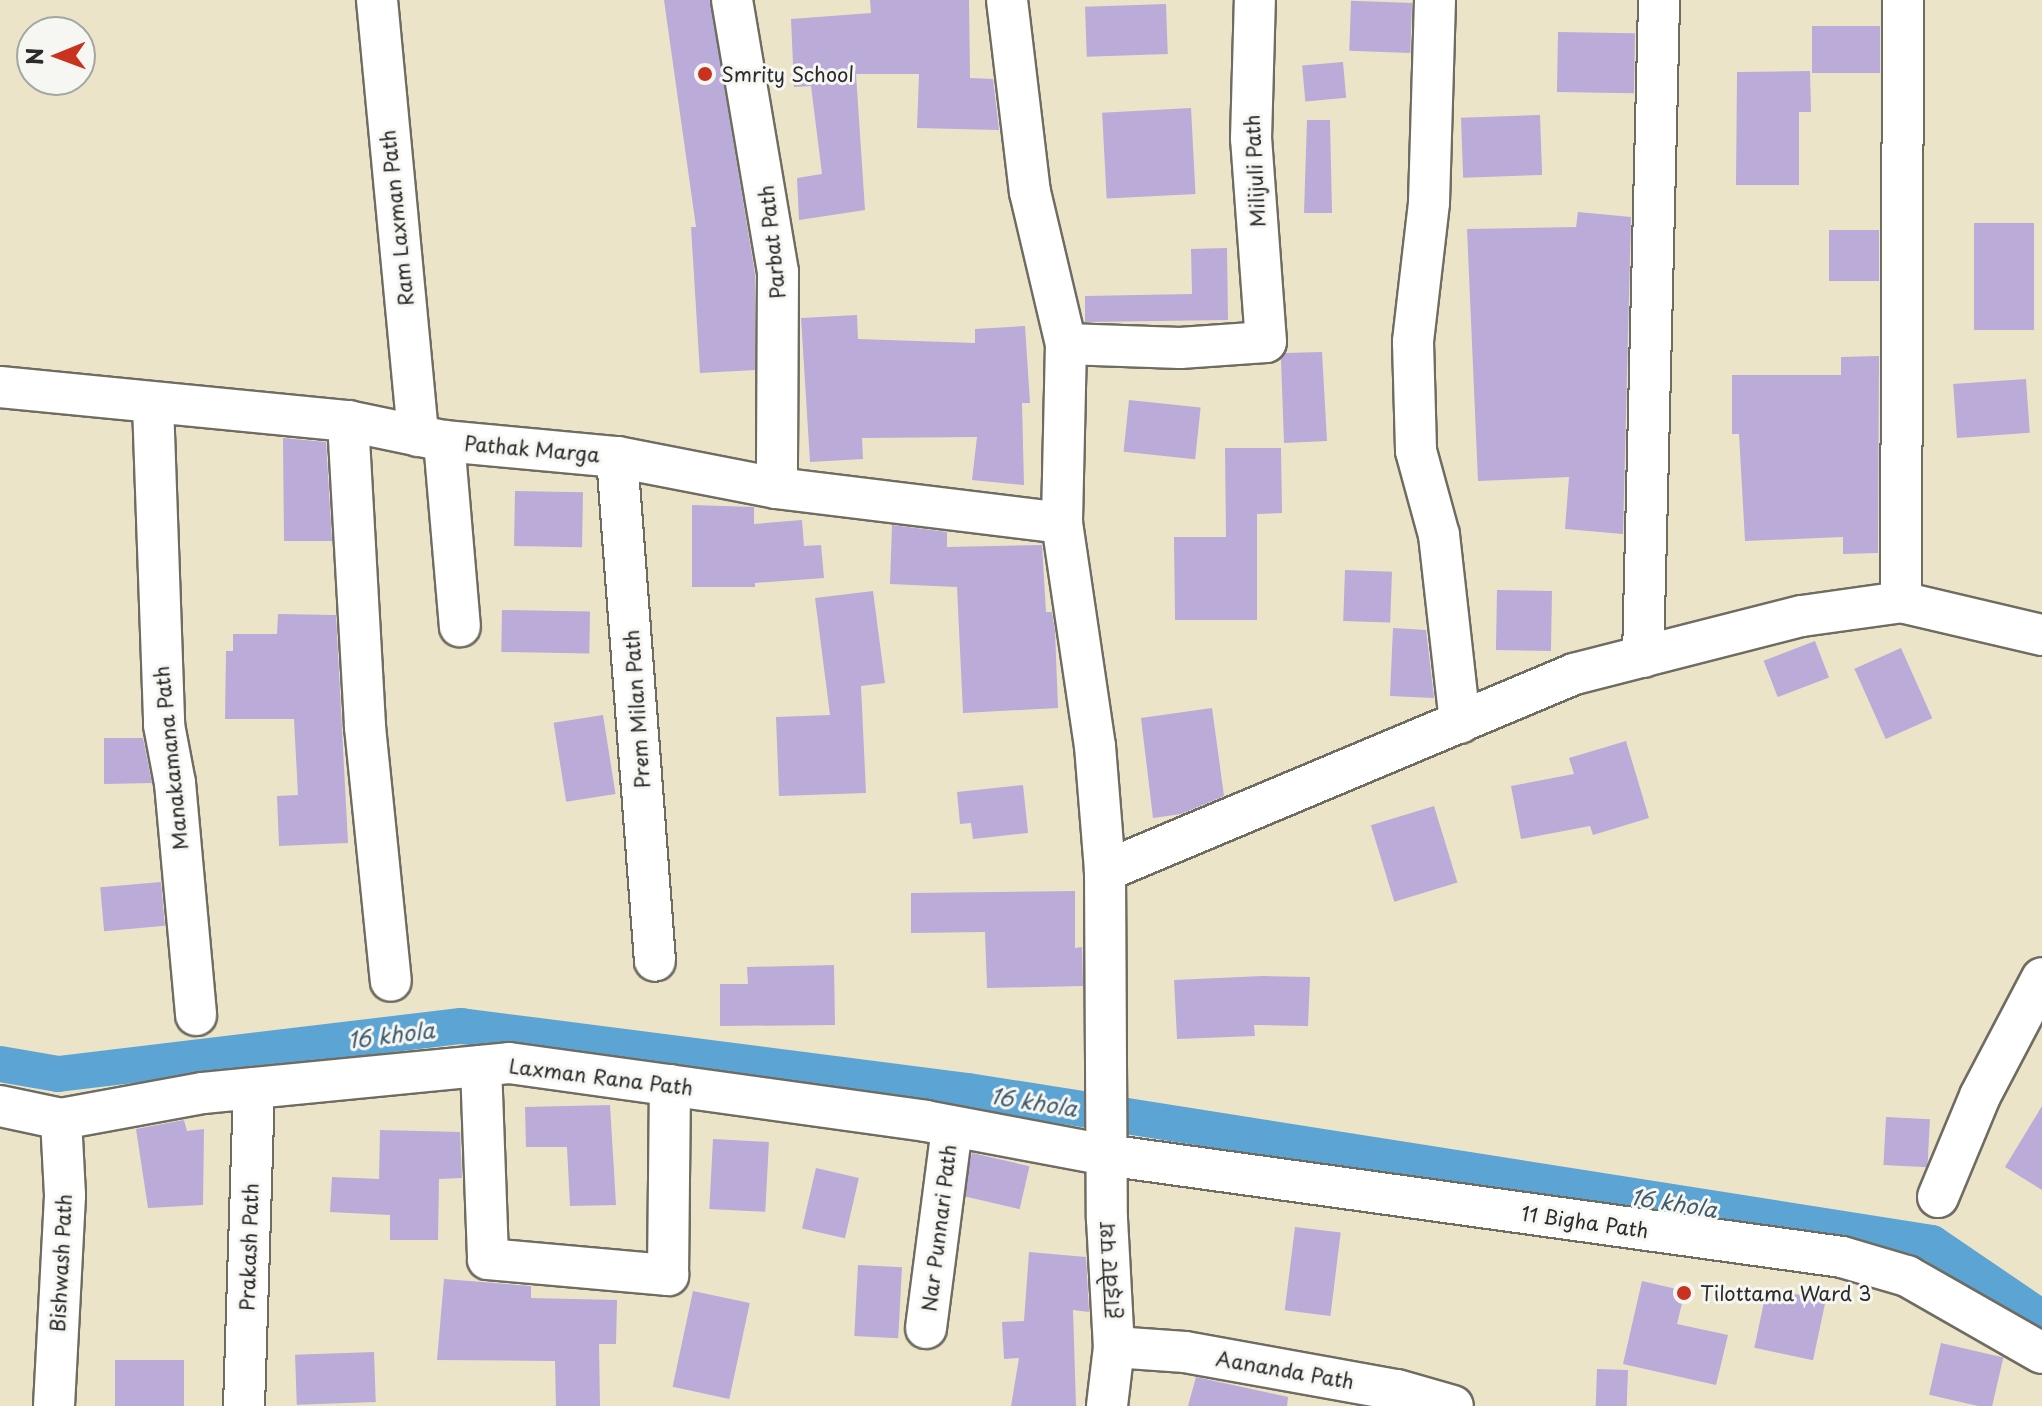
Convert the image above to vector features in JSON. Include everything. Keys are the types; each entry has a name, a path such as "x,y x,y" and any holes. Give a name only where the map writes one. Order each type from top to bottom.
{"street":[{"name":"Ram Laxman Path","path":"377,0 431,438 460,626"},
{"name":"Parbat Path","path":"732,0 778,272 777,488"},
{"name":"हाइवेए पथ","path":"1007,0 1030,192 1066,344 1062,523 1095,746 1105,871 1106,1145 1114,1347 1107,1406"},
{"name":"Milijuli Path","path":"1066,344 1180,348 1266,342 1251,139 1255,0"},
{"path":"1435,0 1429,203 1413,342 1416,451 1439,535 1460,723"},
{"path":"1643,657 1659,0"},
{"path":"1901,602 1903,0"},
{"name":"Pathak Marga","path":"0,387 348,421 431,438 617,457 777,488 1062,523"},
{"name":"Manakamana Path","path":"153,404 164,725 175,783 196,1015"},
{"path":"348,421 365,727 391,981"},
{"name":"Prem Milan Path","path":"617,457 655,961"},
{"path":"1105,871 1574,674 1802,616 1901,602 2042,635"},
{"path":"1938,1197 1980,1096 2042,978"},
{"name":"Laxman Rana Path","path":"0,1106 61,1119 254,1088 509,1063 952,1127 1106,1145"},
{"path":"481,1066 488,1259 668,1275 670,1085"},
{"name":"Prakash Path","path":"244,1406 254,1088"},
{"name":"Bishwash Path","path":"54,1406 65,1195 61,1119"},
{"name":"Nar Punnari Path","path":"926,1328 952,1127"},
{"name":"11 Bigha Path","path":"1106,1145 1842,1257 1907,1276 2042,1353"},
{"name":"Aananda Path","path":"1114,1347 1200,1354 1397,1390 1453,1406"}],"building":[{"path":"664,0 710,0 755,274 755,370 700,373 691,227 696,227"},
{"path":"870,0 969,0 970,78 993,79 999,130 917,128 919,74 856,74 865,210 799,220 797,178 822,174 811,86 794,87 791,19 871,13"},
{"path":"1351,1 1412,3 1410,53 1349,51"},
{"path":"1166,4 1168,54 1087,57 1085,7"},
{"path":"1812,26 1880,26 1880,73 1812,73"},
{"path":"1558,32 1635,33 1634,93 1557,92"},
{"path":"1343,62 1346,98 1305,101 1302,66"},
{"path":"1810,71 1811,112 1799,112 1799,185 1736,185 1737,72"},
{"path":"1191,108 1196,194 1107,199 1102,113"},
{"path":"1540,115 1542,175 1463,178 1461,118"},
{"path":"1307,120 1330,120 1332,213 1304,213"},
{"path":"1578,212 1631,217 1623,534 1565,529 1569,477 1478,481 1467,229 1576,227"},
{"path":"1974,223 2034,223 2034,330 1974,330"},
{"path":"1829,230 1879,230 1879,281 1829,281"},
{"path":"1227,248 1228,320 1085,322 1085,296 1192,294 1191,249"},
{"path":"857,315 858,339 975,343 975,329 1025,326 1030,403 1022,403 1024,485 972,480 977,437 862,438 863,459 810,462 801,318"},
{"path":"1322,352 1327,441 1284,443 1281,359 1286,353"},
{"path":"1879,356 1878,553 1843,554 1843,537 1745,541 1739,434 1732,434 1732,375 1841,375 1841,357"},
{"path":"2026,379 2030,433 1957,438 1953,384"},
{"path":"1129,400 1201,408 1195,459 1124,452"},
{"path":"283,438 326,442 332,541 284,541"},
{"path":"1225,448 1281,448 1282,513 1257,514 1257,620 1175,620 1174,537 1226,537"},
{"path":"515,491 583,492 582,547 514,546"},
{"path":"692,505 754,507 754,524 802,520 804,546 821,545 824,578 755,583 755,587 692,587"},
{"path":"892,525 947,532 947,547 1042,545 1046,612 1052,612 1055,631 1058,708 963,713 957,587 890,584"},
{"path":"1345,570 1392,572 1390,623 1343,621"},
{"path":"1497,590 1552,591 1551,651 1496,650"},
{"path":"873,591 885,683 861,686 866,793 779,796 776,717 830,715 815,598"},
{"path":"502,610 590,612 589,654 501,652"},
{"path":"278,614 336,615 348,843 279,846 277,796 298,795 294,719 225,719 226,651 233,651 233,634 277,634"},
{"path":"1393,628 1426,630 1434,698 1390,696"},
{"path":"1815,641 1829,677 1778,697 1764,661"},
{"path":"1901,648 1932,718 1886,739 1854,669"},
{"path":"1212,708 1224,796 1181,814 1153,818 1141,718"},
{"path":"603,715 616,794 566,802 554,723"},
{"path":"104,738 143,738 152,783 104,784"},
{"path":"1626,741 1649,818 1593,835 1590,826 1521,839 1511,786 1574,774 1569,758"},
{"path":"1023,785 1028,833 973,839 971,823 960,824 957,792"},
{"path":"1434,806 1457,883 1394,902 1371,825"},
{"path":"161,882 165,926 104,931 100,887"},
{"path":"1075,891 1075,948 1082,947 1083,986 987,988 985,932 911,933 911,893"},
{"path":"834,965 835,1025 720,1026 720,984 748,984 747,967"},
{"path":"1310,977 1308,1026 1254,1025 1255,1036 1177,1039 1174,980"},
{"path":"610,1105 616,1205 570,1206 567,1147 526,1147 525,1107"},
{"path":"2042,1106 2042,1190 2005,1167"},
{"path":"1886,1117 1930,1119 1927,1167 1883,1165"},
{"path":"184,1120 187,1131 204,1129 203,1205 148,1208 136,1129"},
{"path":"380,1130 460,1132 462,1178 439,1179 438,1240 390,1240 390,1215 330,1212 332,1177 379,1179"},
{"path":"713,1139 769,1142 765,1212 709,1209"},
{"path":"972,1153 1029,1166 1020,1209 962,1196"},
{"path":"816,1168 859,1178 845,1238 802,1228"},
{"path":"1295,1227 1341,1233 1330,1316 1285,1310"},
{"path":"1029,1252 1086,1257 1089,1312 1073,1310 1076,1406 1011,1406 1019,1358 1004,1359 1002,1322 1024,1321"},
{"path":"858,1265 902,1267 898,1338 854,1336"},
{"path":"444,1279 531,1286 531,1298 617,1300 616,1344 599,1344 600,1406 556,1406 555,1361 437,1360"},
{"path":"1642,1281 1685,1291 1677,1324 1728,1335 1716,1385 1623,1364"},
{"path":"1767,1288 1826,1300 1813,1360 1754,1348"},
{"path":"693,1291 750,1303 729,1399 673,1387"},
{"path":"1941,1343 2003,1357 1992,1406 1978,1406 1929,1395"},
{"path":"374,1352 376,1402 297,1405 295,1355"},
{"path":"115,1360 184,1360 184,1406 115,1406"},
{"path":"1597,1369 1628,1370 1627,1406 1596,1406"},
{"path":"1196,1377 1288,1397 1287,1406 1188,1406"}],"waterway":[{"name":"16 khola","path":"0,1064 58,1074 461,1026 968,1091 1932,1243 2042,1318"}],"place":[{"name":"Smrity School","path":"705,74"},
{"name":"Tilottama Ward 3","path":"1684,1293"}]}
